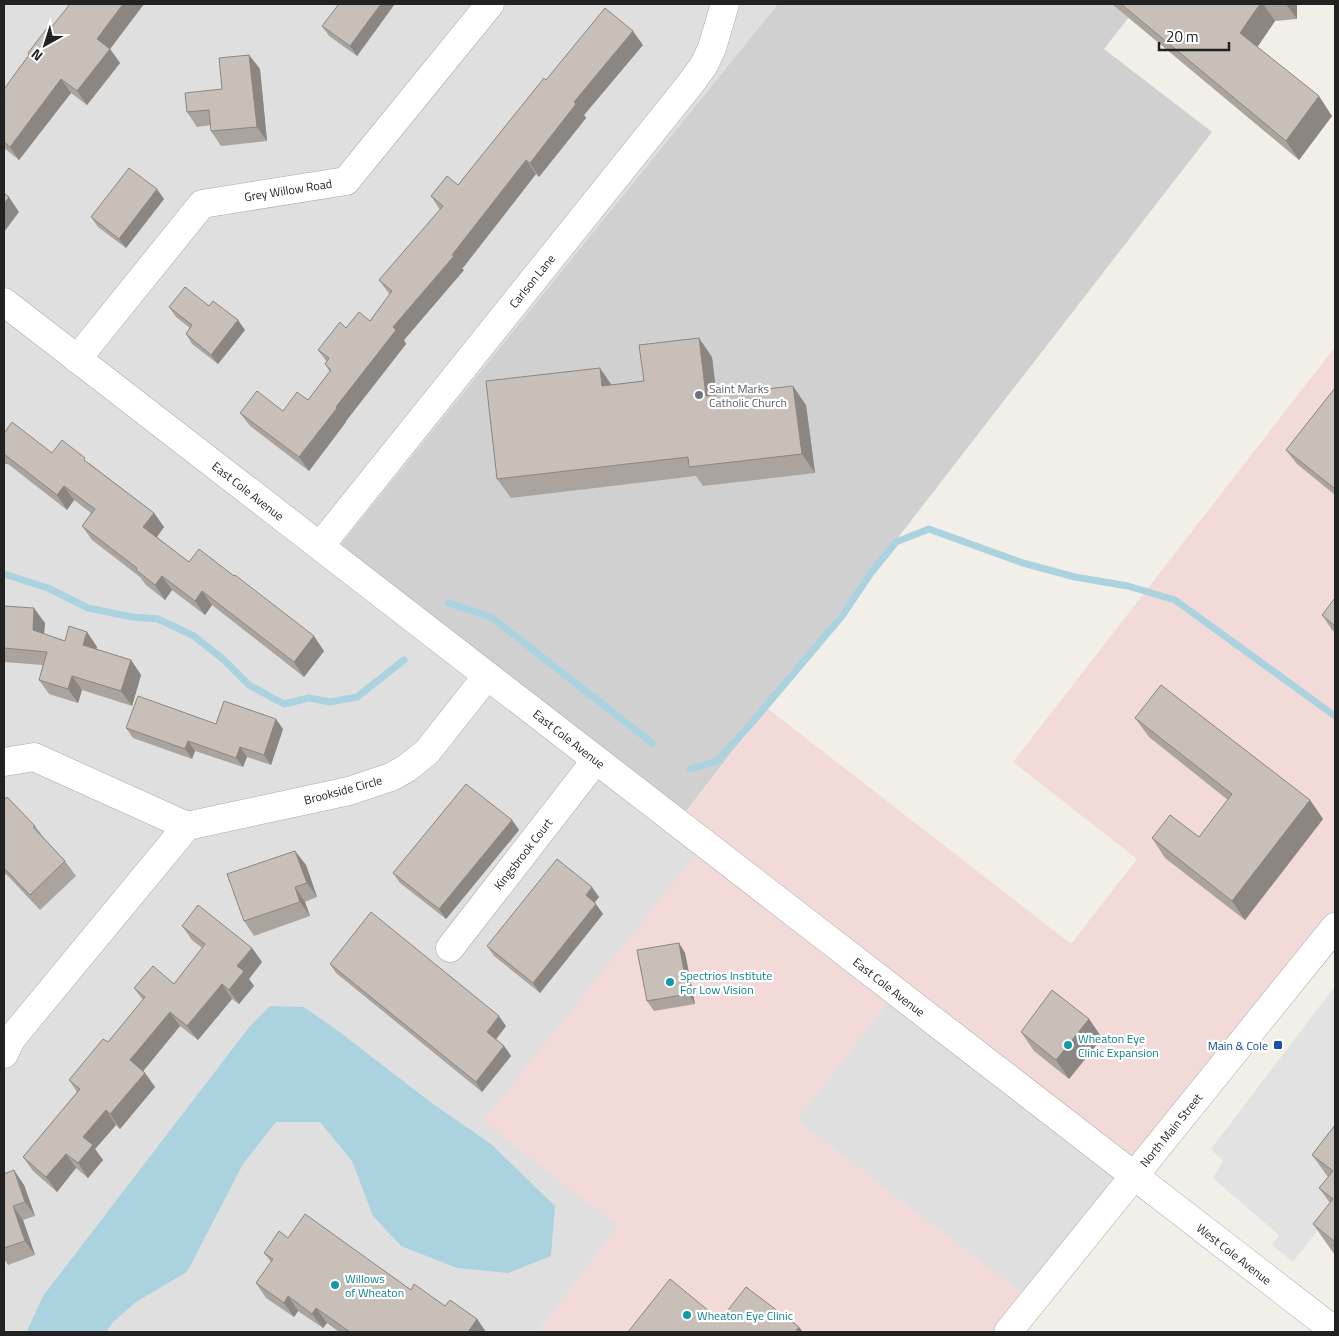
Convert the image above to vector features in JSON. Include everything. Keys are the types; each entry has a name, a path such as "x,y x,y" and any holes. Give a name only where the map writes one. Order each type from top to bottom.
{"street":[{"name":"Grey Willow Road","path":"77,359 202,204 346,181 490,4"},
{"name":"Carlson Lane","path":"320,546 691,83 704,65 712,48 725,4"},
{"name":"East Cole Avenue","path":"4,302 1134,1176"},
{"name":"Brookside Circle","path":"187,826 349,791 391,777 407,768 427,752 487,676"},
{"path":"4,762 34,757 187,826 12,1038 4,1054"},
{"name":"Kingsbrook Court","path":"450,948 596,760"},
{"name":"North Main Street","path":"1008,1332 1335,927"},
{"name":"West Cole Avenue","path":"1134,1176 1335,1332"}],"shaded area":[{"path":"4,4 778,4 328,560 4,297"},
{"path":"778,4 1139,4 1104,49 1212,132 674,827 328,560"},
{"path":"4,314 700,849 618,1226 538,1332 4,1332"},
{"path":"1335,347 1335,912 1133,1167 681,819 767,708 1071,944 1137,859 1013,762"},
{"path":"700,849 892,997 796,1120 1031,1301 1006,1332 538,1332 618,1226 483,1121"},
{"path":"1335,986 1335,1208 1293,1262 1272,1245 1279,1235 1213,1178 1223,1161 1211,1149"},
{"path":"892,997 1126,1179 1031,1301 796,1120"}],"water":[{"path":"270,1006 304,1007 429,1101 491,1144 555,1206 551,1256 508,1273 457,1268 401,1246 373,1216 352,1161 320,1122 276,1122 243,1164 187,1272 136,1302 113,1322 106,1332 27,1332 43,1296 250,1026"}],"building":[{"path":"70,4 123,4 97,39 110,49 77,91 61,79 10,147 4,142 4,89 48,27 50,29"},
{"path":"339,4 381,4 350,46 322,26"},
{"path":"1121,4 1260,4 1240,33 1319,96 1286,141"},
{"path":"605,8 633,31 574,102 576,104 530,163 526,160 452,255 454,256 393,327 396,330 299,457 240,413 257,391 283,411 297,392 308,400 331,370 325,364 329,358 318,350 340,322 346,328 359,312 370,321 392,291 379,280 443,206 431,196 447,176 458,185 544,78 546,80"},
{"path":"249,55 257,127 211,131 209,110 187,112 185,93 222,89 219,58"},
{"path":"129,168 157,189 119,239 91,217"},
{"path":"4,193 9,197 4,204"},
{"path":"185,287 209,306 213,301 238,320 211,355 186,334 192,325 169,307"},
{"path":"699,338 706,396 793,386 802,454 689,467 688,457 497,479 486,381 600,368 602,386 644,381 639,345"},
{"path":"1335,388 1335,486 1334,488 1286,450"},
{"path":"12,422 52,453 62,440 85,458 84,460 154,513 143,527 189,562 199,549 314,636 294,662 202,591 195,601 162,576 155,585 136,570 137,568 82,526 95,509 64,486 57,495 4,454 4,433"},
{"path":"1335,598 1335,626 1322,615"},
{"path":"4,606 34,608 33,630 65,641 69,626 87,632 83,645 131,660 121,691 72,676 68,689 39,680 47,652 4,648"},
{"path":"1161,685 1310,800 1232,901 1152,838 1170,815 1199,837 1232,794 1135,718"},
{"path":"138,696 216,724 224,701 276,719 264,755 240,747 236,758 188,741 185,749 126,728"},
{"path":"466,784 512,820 439,909 393,873"},
{"path":"7,797 65,861 30,895 4,868 4,800"},
{"path":"295,851 307,883 295,887 300,902 244,921 227,874"},
{"path":"557,859 592,887 586,895 596,904 533,983 487,946"},
{"path":"198,905 252,948 237,966 244,971 229,990 222,984 187,1026 170,1012 130,1060 145,1073 110,1114 106,1110 83,1137 93,1145 78,1163 66,1154 46,1177 23,1157 80,1089 69,1080 103,1039 108,1042 145,997 134,988 153,966 174,984 205,944 182,926"},
{"path":"371,912 499,1016 487,1032 504,1046 476,1082 330,964"},
{"name":"Spectrios Institute For Low Vision","path":"679,943 688,994 647,1001 637,950"},
{"path":"1052,990 1089,1019 1056,1060 1021,1032"},
{"path":"1335,1125 1335,1242 1313,1224 1333,1199 1319,1188 1333,1171 1312,1155"},
{"path":"14,1170 25,1202 13,1206 25,1241 4,1248 4,1174"},
{"name":"Willows of Wheaton","path":"305,1214 411,1290 414,1284 445,1306 450,1300 477,1319 468,1332 350,1332 316,1308 312,1314 288,1296 284,1303 256,1283 273,1259 264,1253 279,1231 288,1238"},
{"path":"670,1279 720,1320 746,1287 799,1327 795,1332 628,1332"}],"waterway":[{"path":"690,769 717,761 750,725 842,616 871,573 896,542 929,529 1023,563 1075,577 1128,586 1175,600 1335,716"},
{"path":"4,574 48,588 88,608 132,617 158,619 194,636 224,660 249,685 284,704 309,698 330,702 357,697 404,660"},
{"path":"448,603 491,617 652,743"}],"place":[{"name":"Saint Marks Catholic Church","path":"699,395"},
{"name":"Spectrios Institute For Low Vision","path":"670,982"},
{"name":"Wheaton Eye Clinic Expansion","path":"1068,1045"},
{"name":"Main & Cole","path":"1278,1045"},
{"name":"Willows of Wheaton","path":"335,1285"},
{"name":"Wheaton Eye Clinic","path":"687,1315"}]}
